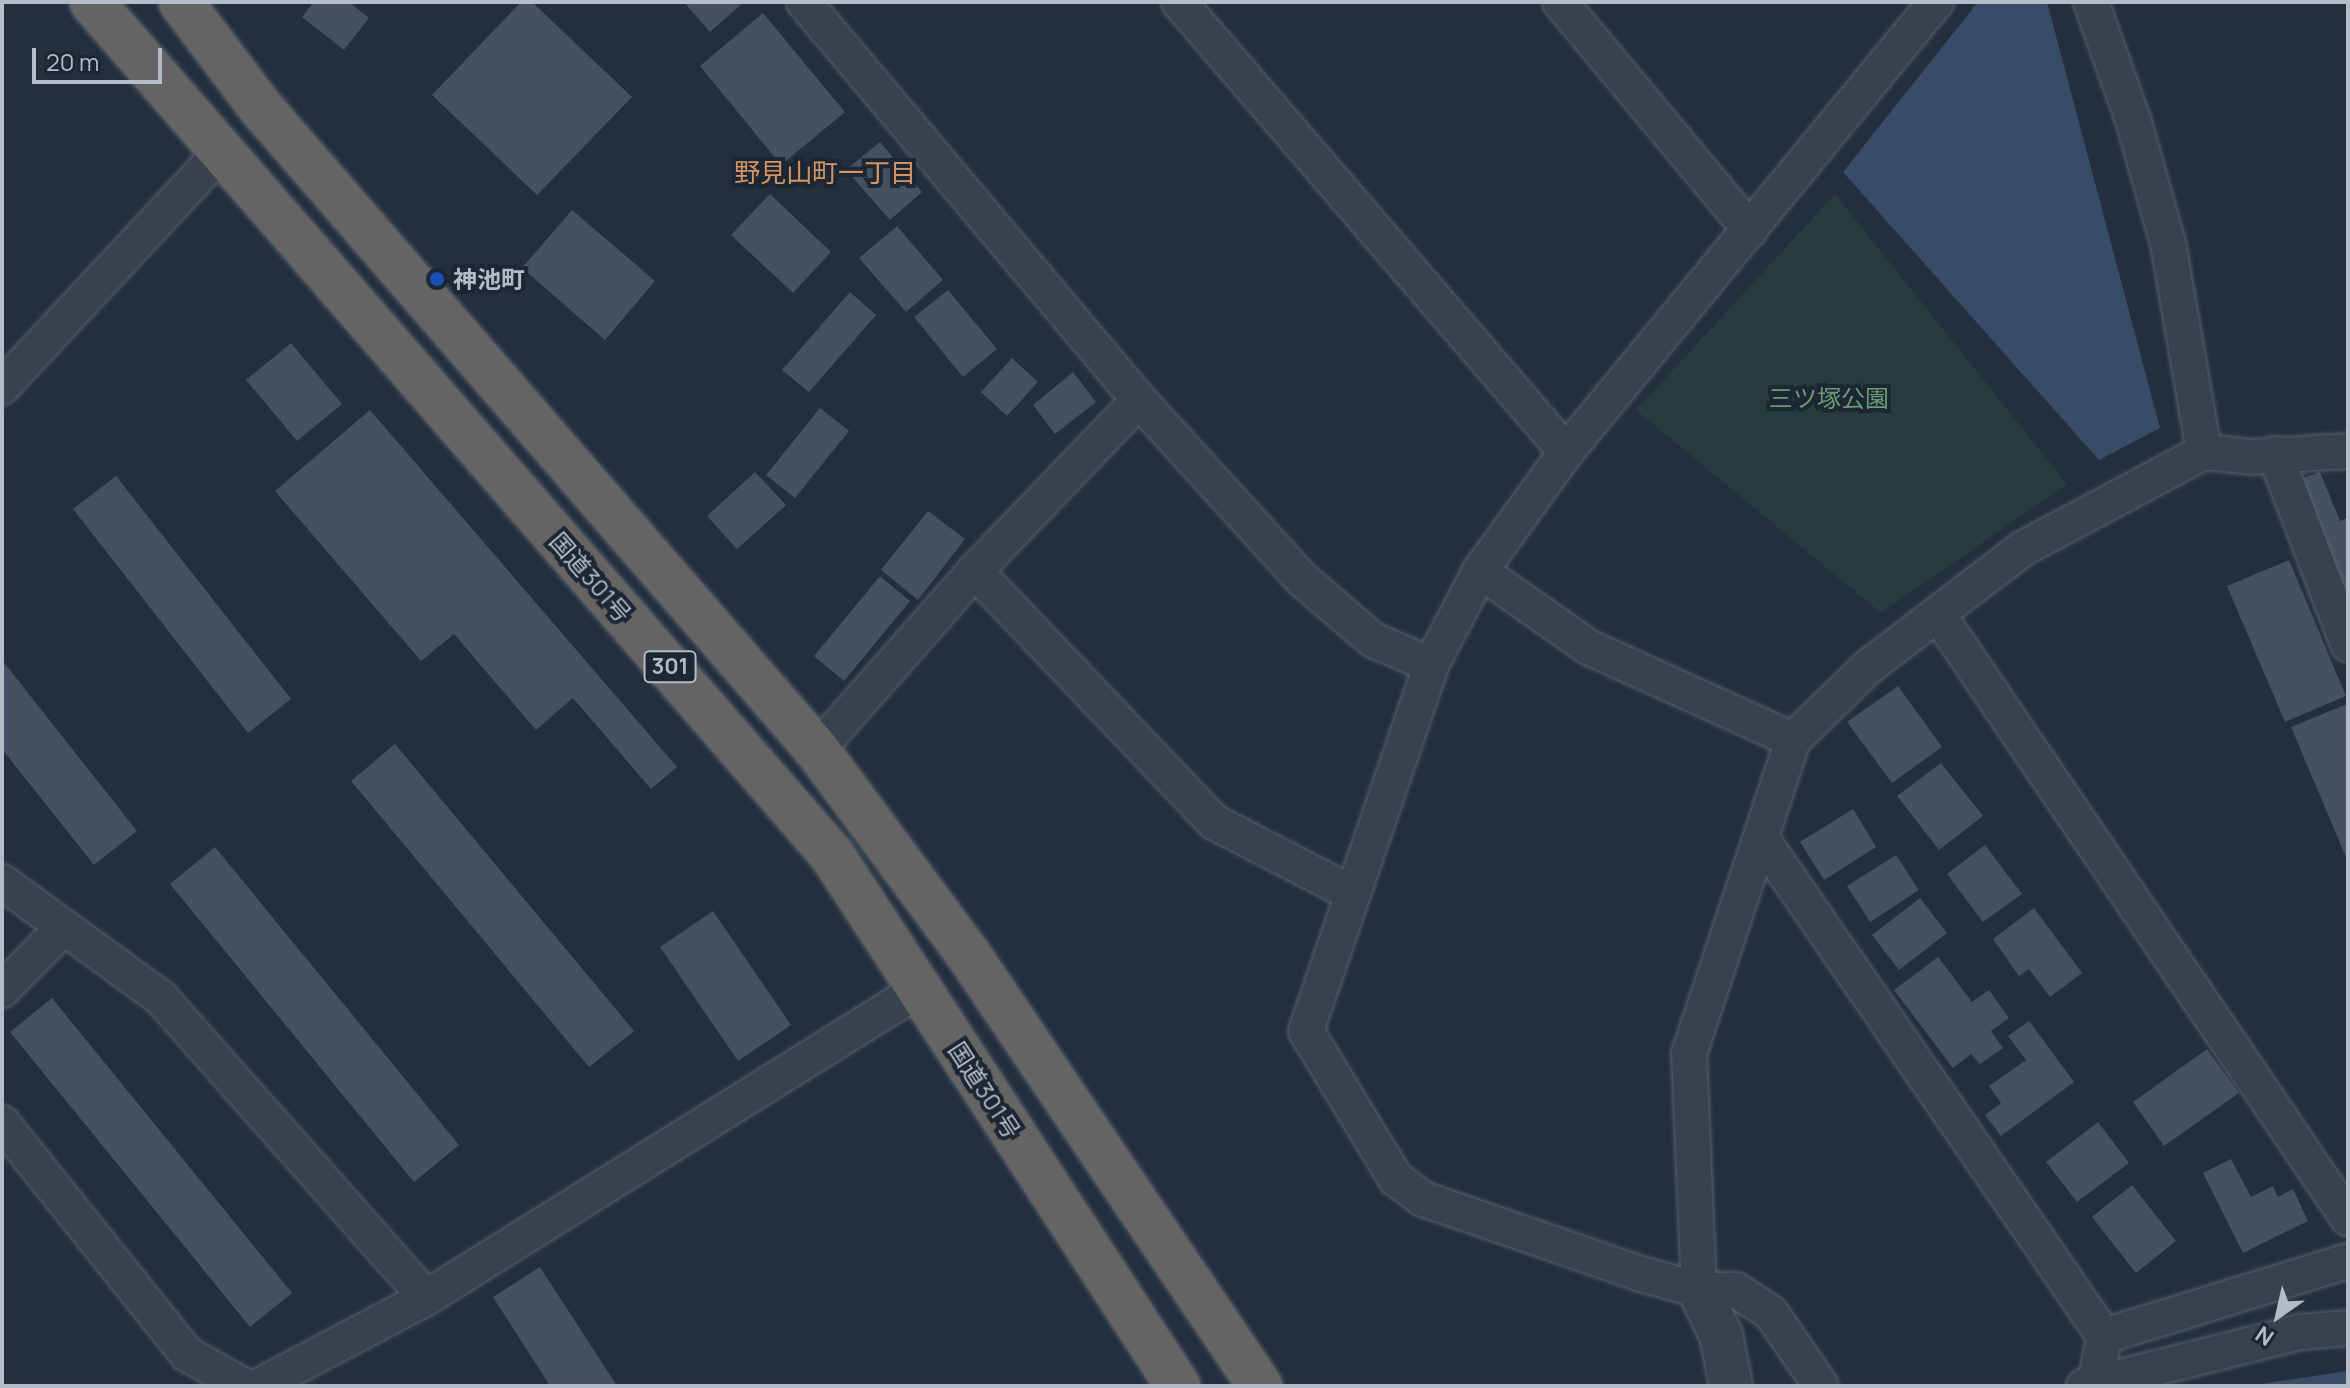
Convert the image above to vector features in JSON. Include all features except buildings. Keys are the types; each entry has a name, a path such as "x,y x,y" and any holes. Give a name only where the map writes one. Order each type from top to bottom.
{"highway":[{"name":"国道301号","path":"92,2 832,855 1178,1386"},
{"name":"301","path":"181,2 261,108 817,750 966,951 1260,1386"}],"street":[{"path":"804,2 1139,400 1336,614 1373,640 1431,665"},
{"path":"1179,2 1566,452"},
{"path":"1560,2 1750,230"},
{"path":"1821,1386 1771,1313 1736,1290 1699,1290 1423,1199 1396,1179 1306,1031 1431,665 1480,571 1566,452 1936,2"},
{"path":"2091,2 2134,123 2168,243 2204,452"},
{"path":"2,387 222,151"},
{"path":"817,750 975,571 1139,400"},
{"path":"1731,1386 1721,1335 1699,1290 1689,1054 1763,841 1793,740 1867,668 1939,616 2022,549 2204,452 2275,454 2348,451"},
{"path":"2275,454 2348,644"},
{"path":"975,571 1214,822 1351,893"},
{"path":"1480,571 1588,647 1793,740"},
{"path":"1939,616 2348,1218"},
{"path":"1763,841 2104,1336"},
{"path":"2,882 161,998 426,1298"},
{"path":"2,990 64,927"},
{"path":"259,1386 426,1298 920,989"},
{"path":"2,1123 187,1354 244,1386"},
{"path":"2104,1336 2348,1261"},
{"path":"2090,1384 2301,1332 2348,1328"},
{"path":"2090,1384 2104,1336"}],"green space":[{"name":"三ツ塚公園","path":"1835,194 2067,484 1881,613 1636,410"}],"water":[{"path":"1978,2 2047,2 2160,428 2099,460 1843,172"},
{"path":"2347,1371 2348,1386 2247,1386"}],"place":[{"name":"神池町","path":"437,279"}],"district":[{"name":"野見山町一丁目","path":"825,173"}]}
